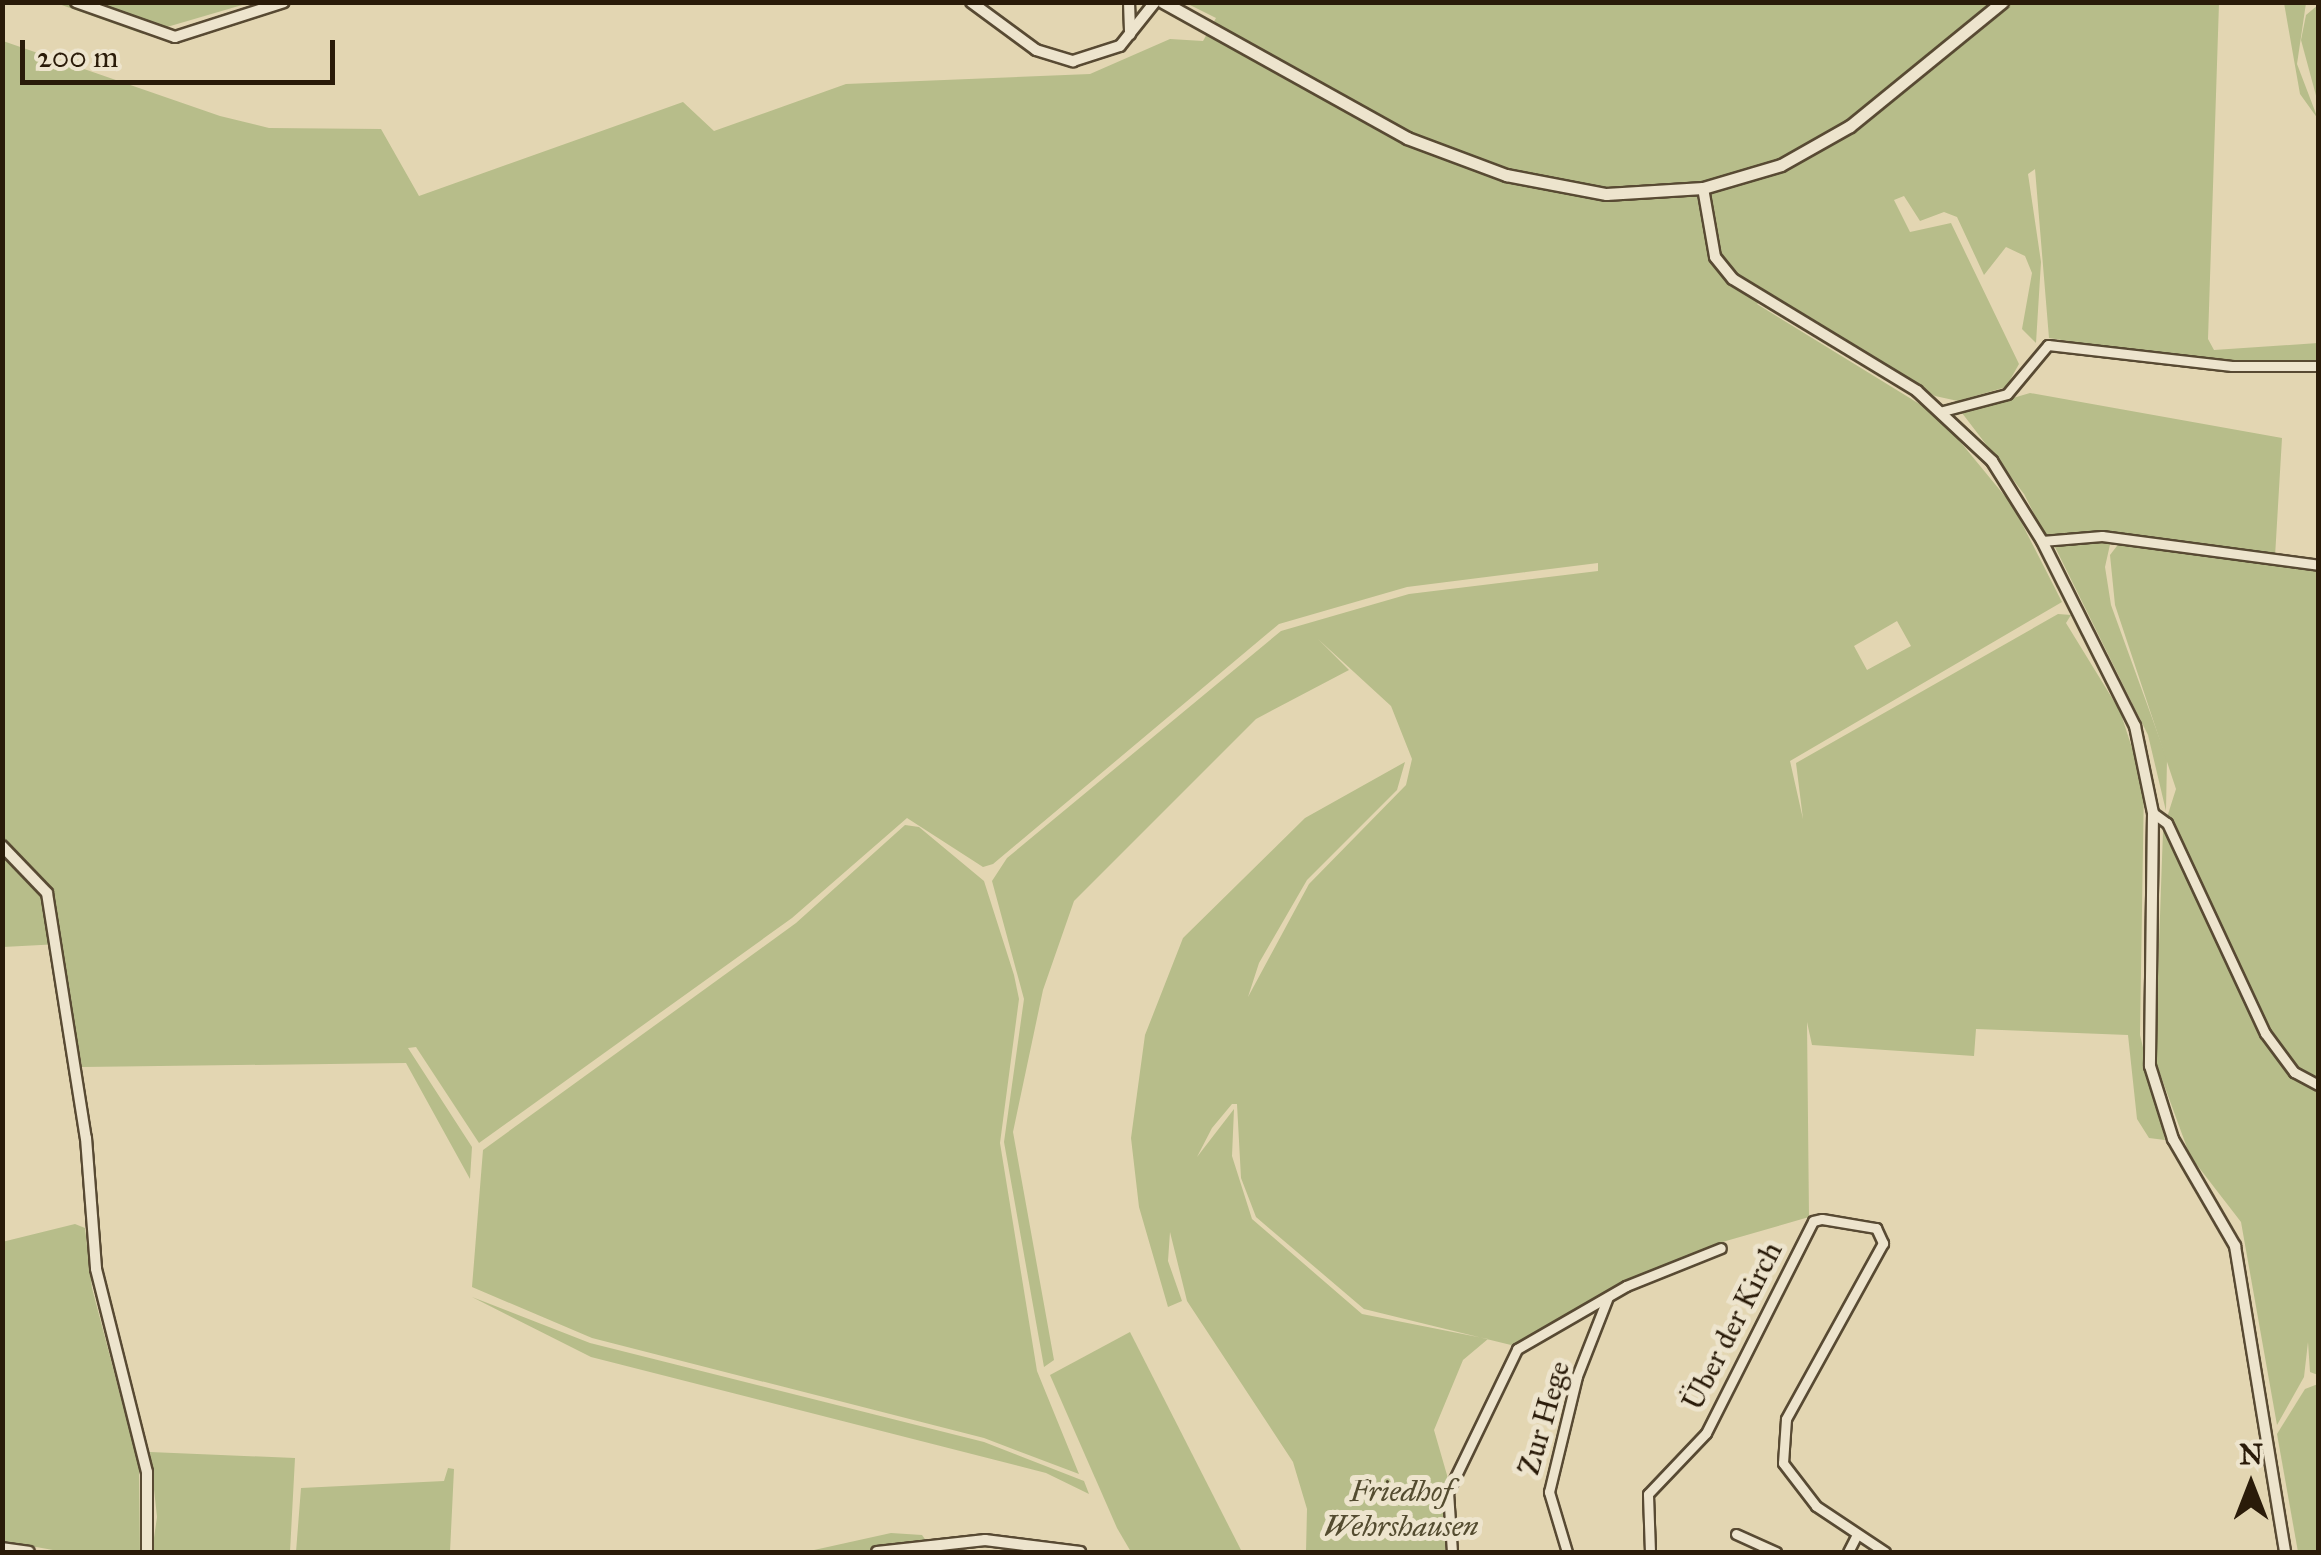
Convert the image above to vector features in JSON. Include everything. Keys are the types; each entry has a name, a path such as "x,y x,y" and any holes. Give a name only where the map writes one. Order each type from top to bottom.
{"main road":[{"path":"1162,2 1348,110 1506,175 1606,194 1704,188 1781,164 1850,126 2002,2"}],"street":[{"path":"76,2 175,37 284,2"},
{"path":"970,2 1027,45 1062,60 1098,56 1130,36 1155,2"},
{"path":"1128,2 1130,36"},
{"path":"1704,188 1714,253 1734,279 1943,411 1992,461 2042,541 2134,726 2153,814 2150,1066 2173,1140 2236,1246 2285,1552"},
{"path":"1943,411 2006,394 2048,345 2232,366 2318,366"},
{"path":"2042,541 2102,536 2318,565"},
{"path":"2153,814 2167,822 2265,1033 2294,1072 2318,1085"},
{"path":"2,846 46,893 86,1138 96,1270 147,1472 147,1552"},
{"name":"Über der Kirch","path":"1650,1552 1648,1494 1706,1433 1813,1221 1866,1225 1883,1243 1786,1420 1780,1452 1794,1486 1857,1534"},
{"path":"1452,1552 1448,1492 1509,1360 1608,1297 1721,1248"},
{"name":"Zur Hege","path":"1568,1552 1548,1492 1577,1376 1608,1297"},
{"path":"1736,1534 1776,1552"},
{"path":"1848,1552 1857,1534 1885,1552"},
{"path":"877,1552 985,1540 1080,1552"},
{"path":"2,1548 29,1552"}],"green space":[{"path":"56,3 249,3 143,34"},
{"name":"Friedhof Wehrshausen","path":"1186,3 2219,3 2208,339 2214,350 2318,343 2318,361 2290,364 2170,357 2049,338 2035,169 2028,174 2041,262 2036,343 2022,329 2032,273 2025,256 2006,247 1984,275 1957,217 1944,212 1920,221 1904,196 1894,200 1910,232 1951,223 2019,364 2006,387 1958,401 1935,396 1768,297 1757,304 1939,416 2013,506 2062,602 1790,761 1803,819 1796,763 2058,614 2071,615 2066,623 2120,711 2144,785 2140,1035 2165,1140 2149,1138 2137,1119 2128,1035 1976,1029 1974,1056 1812,1045 1807,1022 1809,1217 1719,1243 1511,1345 1488,1339 1463,1360 1434,1430 1449,1482 1448,1552 1306,1552 1307,1509 1293,1462 1187,1301 1170,1232 1168,1261 1182,1301 1168,1307 1139,1207 1131,1138 1145,1035 1183,938 1305,818 1405,762 1397,790 1307,880 1259,963 1248,997 1309,884 1406,785 1412,759 1391,706 1318,639 1349,670 1256,719 1074,901 1043,990 1013,1132 1054,1360 1044,1367 1004,1142 1024,999 992,881 1007,858 1281,631 1409,594 1598,571 1598,563 1407,587 1279,624 993,864 983,867 907,818 792,918 479,1143 416,1047 408,1048 472,1147 470,1179 406,1063 82,1067 60,944 3,947 3,41 220,116 269,128 381,129 419,196 683,102 714,131 846,84 1090,74 1170,39 1203,41 1216,18","holes":["1897,621 1911,646 1867,670 1854,646","1232,1104 1237,1104 1241,1178 1256,1217 1364,1309 1480,1337 1362,1314 1252,1219 1232,1156 1234,1109 1197,1157 1212,1128"]},
{"path":"2284,3 2306,3 2297,64 2318,119 2300,94"},
{"path":"2318,5 2318,103 2301,40 2306,15"},
{"path":"2030,393 2282,438 2275,557 2101,533 2046,537 2024,494 1962,413"},
{"path":"2111,540 2105,567 2111,605 2167,759 2166,811 2148,735 2053,543"},
{"path":"2120,542 2318,567 2318,1082 2295,1068 2267,1032 2201,905 2270,1050 2302,1083 2318,1084 2318,1375 2310,1372 2308,1342 2304,1377 2277,1425 2241,1222 2190,1156 2155,1060 2163,830 2176,789 2115,605 2110,555"},
{"path":"905,825 919,827 984,881 1014,975 1019,999 1000,1143 1037,1371 1079,1474 984,1438 592,1338 472,1287 483,1150 796,923"},
{"path":"75,1224 85,1228 92,1288 139,1467 140,1552 64,1552 3,1541 2,1242"},
{"path":"472,1297 590,1343 984,1442 1084,1481 1089,1494 1046,1473 591,1357"},
{"path":"1130,1332 1242,1552 1131,1552 1117,1528 1050,1375"},
{"path":"2318,1384 2318,1552 2298,1552 2277,1434 2305,1389"},
{"path":"150,1452 295,1458 290,1552 152,1552 157,1517"},
{"path":"448,1468 454,1469 450,1552 296,1552 301,1488 444,1481"},
{"path":"891,1533 922,1535 934,1552 805,1552"}]}
